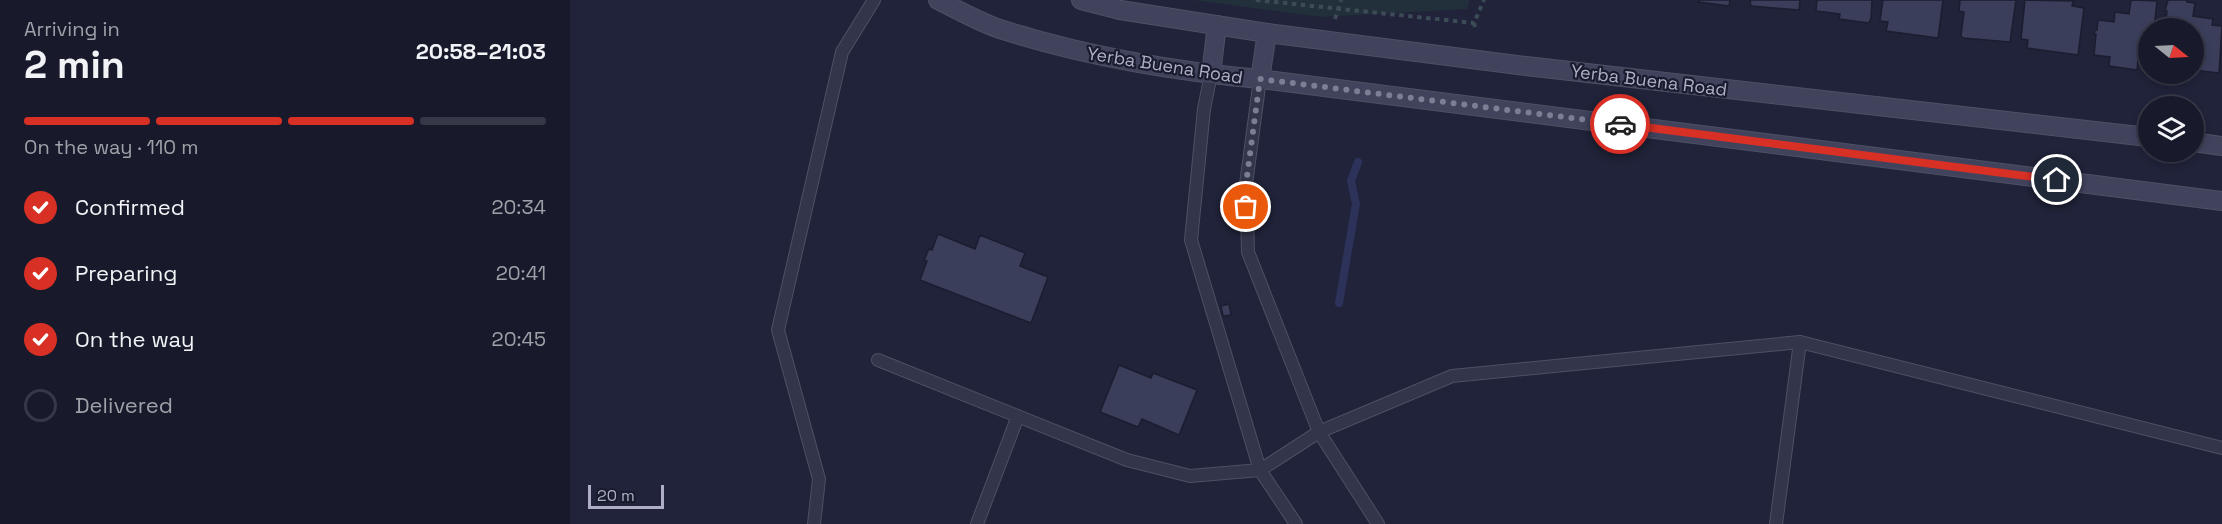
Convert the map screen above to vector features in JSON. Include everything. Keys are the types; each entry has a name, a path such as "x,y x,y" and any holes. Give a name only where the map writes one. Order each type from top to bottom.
{"street":[{"name":"Yerba Buena Road","path":"938,0 998,29 1092,55 1211,74 2222,201"},
{"name":"Yerba Buena Road","path":"1081,0 1120,10 1267,33 1526,66 2138,136"},
{"path":"1211,74 1217,25"},
{"path":"1260,79 1267,33"},
{"path":"2204,144 2222,146"}],"lane":[{"path":"814,524 819,479 778,330 842,52 874,0"},
{"path":"1211,74 1204,109 1191,240 1260,470 1296,524"},
{"path":"1260,79 1246,184 1248,252 1319,432 1378,524"},
{"path":"1776,524 1800,342"},
{"path":"878,360 1127,460 1190,476 1260,470 1319,432 1452,376 1800,342 2222,448"},
{"path":"977,524 1018,416"}],"path":[{"path":"1256,0 1474,25 1484,0"}],"shaded area":[{"path":"1193,0 1470,0 1467,9 1321,17"}],"building":[{"path":"1699,0 1730,0 1729,6 1699,2"},
{"path":"1750,0 1800,0 1799,10 1751,6"},
{"path":"1817,0 1872,0 1871,18 1869,23 1839,19 1840,14 1816,11"},
{"path":"1883,0 1943,0 1938,38 1886,31 1888,22 1880,21"},
{"path":"1960,0 2016,0 2010,42 1963,38 1961,36 1964,12 1959,11"},
{"path":"2025,0 2073,1 2072,6 2084,8 2078,55 2027,48 2028,40 2021,39"},
{"path":"2131,0 2157,1 2155,18 2138,18 2137,70 2109,66 2110,57 2094,55 2096,34 2094,34 2098,20 2114,22 2115,12 2129,14"},
{"path":"2168,0 2187,0 2187,2 2195,3 2193,16 2213,19 2212,25 2222,26 2219,73 2204,71 2204,18 2166,18 2167,11 2165,11"},
{"path":"938,234 975,249 980,235 1025,253 1020,266 1048,277 1031,323 920,280 927,261 924,260 929,249 932,250"},
{"path":"1229,304 1231,315 1223,316 1221,306"},
{"path":"1119,365 1151,378 1153,373 1197,390 1179,435 1142,419 1138,427 1100,412"}],"waterway":[{"path":"1339,303 1356,204 1351,181 1358,162"}],"way so far":[{"path":"1246,207 1246,184 1260,79 1620,124"}],"route":[{"path":"1620,124 2057,180"}]}
